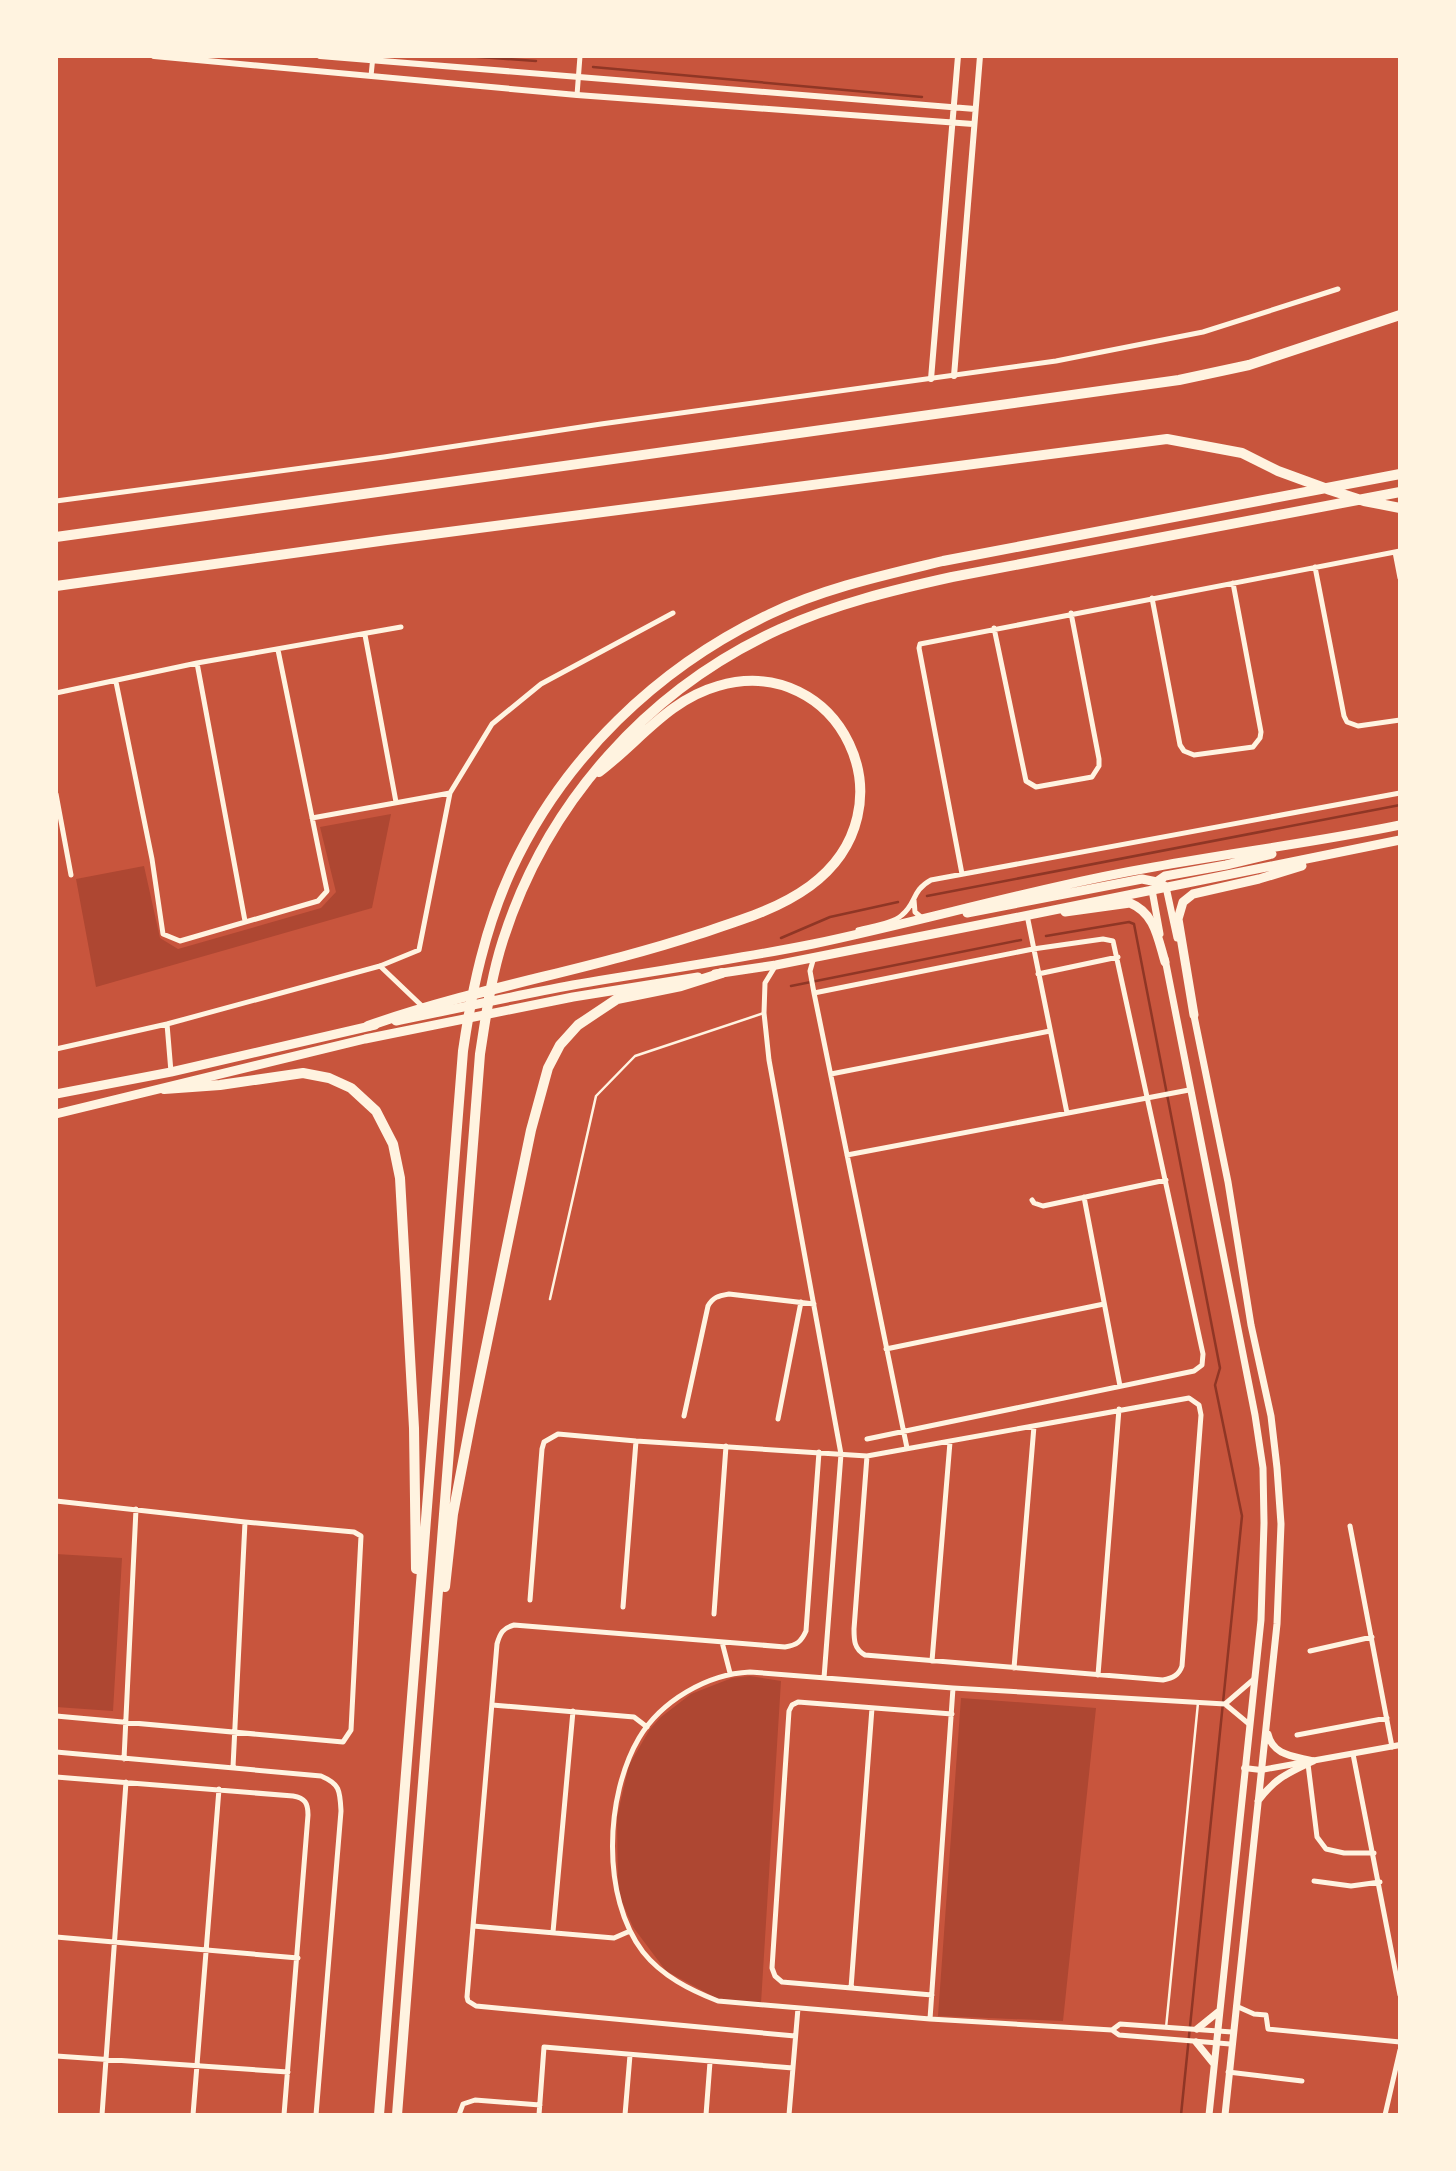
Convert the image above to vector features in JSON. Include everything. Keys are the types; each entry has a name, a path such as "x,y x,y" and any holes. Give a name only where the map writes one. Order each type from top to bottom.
{"highway":[{"path":"56,537 1179,380 1249,365 1400,315"},
{"path":"56,586 387,540 1167,439 1242,453 1278,471 1330,491 1400,508"},
{"path":"379,2115 463,1051 478,967 495,910 511,871 536,825 565,781 599,739 637,702 680,667 724,638 772,613 821,594 943,561 1400,474"},
{"path":"397,2115 475,1102 486,1011 495,970 514,911 553,830 583,785 615,746 649,713 731,654 767,635 830,609 890,591 952,578 1400,492"},
{"path":"369,1026 423,1007 666,945 777,906 810,886 840,857 852,839 861,800 858,767 852,747 829,714 814,701 795,692 774,684 756,682 719,686 676,706 583,785"},
{"path":"56,1114 366,1039 573,997 776,965 1040,913 1154,886 1174,874 1226,865 1400,825"},
{"path":"56,1094 171,1072 369,1026 570,986 811,944 925,920 1034,891 1155,866 1328,840"},
{"path":"941,916 1010,906 1142,879 1154,886 1166,887 1400,840"},
{"path":"1194,1015 1178,919 1182,902 1193,894 1259,879 1347,851"},
{"path":"1040,913 1077,912 1130,903 1140,907 1151,919 1165,962"},
{"path":"428,1732 453,1514 531,1130 548,1068 560,1045 578,1025 617,999 681,986 722,973"},
{"path":"164,1089 220,1085 303,1073 329,1078 351,1088 376,1111 393,1144 400,1178 414,1428 418,1619"}],"main road":[{"path":"1154,886 1165,962 1263,1468 1261,1620 1209,2115"},
{"path":"1166,887 1228,1182 1251,1325 1271,1416 1278,1468 1281,1524 1267,1727 1230,2044 1225,2115"},
{"path":"1267,1727 1270,1744 1276,1752 1311,1762"},
{"path":"1257,1802 1281,1775 1311,1762"},
{"path":"1196,2029 1219,2011"},
{"path":"1195,2042 1213,2063"}],"street":[{"path":"154,56 577,95 973,124"},
{"path":"320,56 372,58 975,109"},
{"path":"577,95 580,56"},
{"path":"931,379 957,56"},
{"path":"954,376 980,56"},
{"path":"371,76 372,58"},
{"path":"56,501 1056,361 1203,332 1338,289"},
{"path":"962,874 919,648 925,641 1397,551 1400,578"},
{"path":"1315,567 1347,722 1358,726 1400,720"},
{"path":"1152,598 1180,745 1184,751 1194,755 1253,747 1261,732 1233,583"},
{"path":"56,1049 167,1024 380,966 419,950 450,793 492,724 541,684 673,612"},
{"path":"993,628 1026,781 1036,787 1092,777 1099,766 1099,759 1071,613"},
{"path":"56,693 197,663 401,628"},
{"path":"365,635 396,802"},
{"path":"116,682 152,859 163,934 180,941 318,901 327,891 278,650"},
{"path":"197,663 245,921"},
{"path":"312,818 450,793"},
{"path":"811,944 897,919 904,914 920,886 932,880 1400,793"},
{"path":"56,794 71,875"},
{"path":"913,897 915,912 925,920"},
{"path":"1027,915 1067,1113"},
{"path":"814,990 1033,948 1113,940 1203,1354 1202,1365 1194,1371 867,1439"},
{"path":"814,957 811,978 907,1448"},
{"path":"1038,974 1118,957"},
{"path":"776,965 765,983 764,1013 777,1112 841,1454 824,1678"},
{"path":"380,966 423,1007"},
{"path":"167,1024 171,1072"},
{"path":"831,1073 1050,1031"},
{"path":"847,1155 1189,1090"},
{"path":"1032,1200 1043,1206 1166,1180"},
{"path":"1083,1197 1120,1386"},
{"path":"684,1416 708,1306 712,1300 729,1294 814,1304"},
{"path":"778,1419 801,1302"},
{"path":"886,1349 1104,1304"},
{"path":"530,1600 544,1442 558,1434 867,1456 1189,1398 1199,1405 1201,1415 1182,1666 1176,1676 1163,1680 865,1655 859,1652 855,1645 854,1629 867,1456"},
{"path":"1098,1675 1119,1409"},
{"path":"1014,1668 1034,1426"},
{"path":"624,1607 636,1441"},
{"path":"932,1661 950,1442"},
{"path":"714,1614 726,1446"},
{"path":"795,2036 476,2006 468,2001 467,1997 500,1633 506,1627 514,1625 785,1647 795,1645 802,1640 806,1631 820,1452"},
{"path":"56,1501 354,1532 360,1536 351,1730 348,1737 340,1742 56,1716"},
{"path":"124,1759 136,1508"},
{"path":"233,1767 245,1522"},
{"path":"1244,1769 1261,1770 1396,1746 1387,1718 1350,1526"},
{"path":"1310,1651 1372,1637"},
{"path":"722,1642 730,1673"},
{"path":"1230,2044 1119,2035 1112,2030 930,2019 718,2001 692,1990 664,1973 643,1952 630,1931 616,1893 612,1855 615,1816 625,1765 647,1727 688,1690 730,1673 750,1672 953,1688 1225,1704 1249,1724"},
{"path":"1225,1704 1254,1679"},
{"path":"930,2019 953,1688"},
{"path":"932,1995 782,1982 775,1976 772,1968 789,1711 792,1705 798,1702 951,1714"},
{"path":"492,1705 634,1717 647,1727"},
{"path":"851,1988 872,1708"},
{"path":"554,1932 573,1712"},
{"path":"1297,1734 1387,1718"},
{"path":"56,1752 321,1776 333,1781 340,1793 341,1811 316,2115"},
{"path":"1353,1754 1400,1994"},
{"path":"1311,1762 1317,1837 1326,1849 1344,1853 1374,1853"},
{"path":"56,1777 293,1796 302,1798 305,1802 308,1815 284,2115"},
{"path":"102,2115 126,1782"},
{"path":"193,2115 219,1789"},
{"path":"1314,1881 1350,1885 1380,1882"},
{"path":"473,1926 614,1938 630,1931"},
{"path":"56,1937 298,1958"},
{"path":"1235,2006 1254,2014 1266,2015 1268,2029 1400,2042"},
{"path":"789,2115 798,2007"},
{"path":"1112,2030 1120,2024 1232,2032"},
{"path":"539,2115 544,2047 793,2068"},
{"path":"1385,2115 1400,2050"},
{"path":"625,2115 630,2055"},
{"path":"56,2056 288,2072"},
{"path":"706,2115 710,2062"},
{"path":"1228,2072 1302,2081"},
{"path":"458,2115 464,2104 475,2100 540,2105"}],"lane":[{"path":"550,1299 596,1096 635,1056 764,1013"},
{"path":"1166,2028 1198,1703"}],"shaded area":[{"path":"391,814 372,908 96,987 76,879 144,866 160,938 178,949 321,908 336,892 320,827"},
{"path":"56,1554 122,1558 113,1711 56,1707"},
{"path":"750,1676 781,1681 761,2003 718,1999 666,1971 633,1927 618,1893 617,1817 629,1765 650,1729 691,1694 732,1678"},
{"path":"961,1698 1096,1708 1063,2021 938,2016"}],"waterway":[{"path":"465,56 536,61"},
{"path":"593,67 922,97"},
{"path":"927,896 1400,805"},
{"path":"781,938 830,917 898,902"},
{"path":"1046,936 1129,922 1134,924 1220,1368 1215,1385 1242,1516 1181,2115"},
{"path":"791,986 1021,940"}]}
